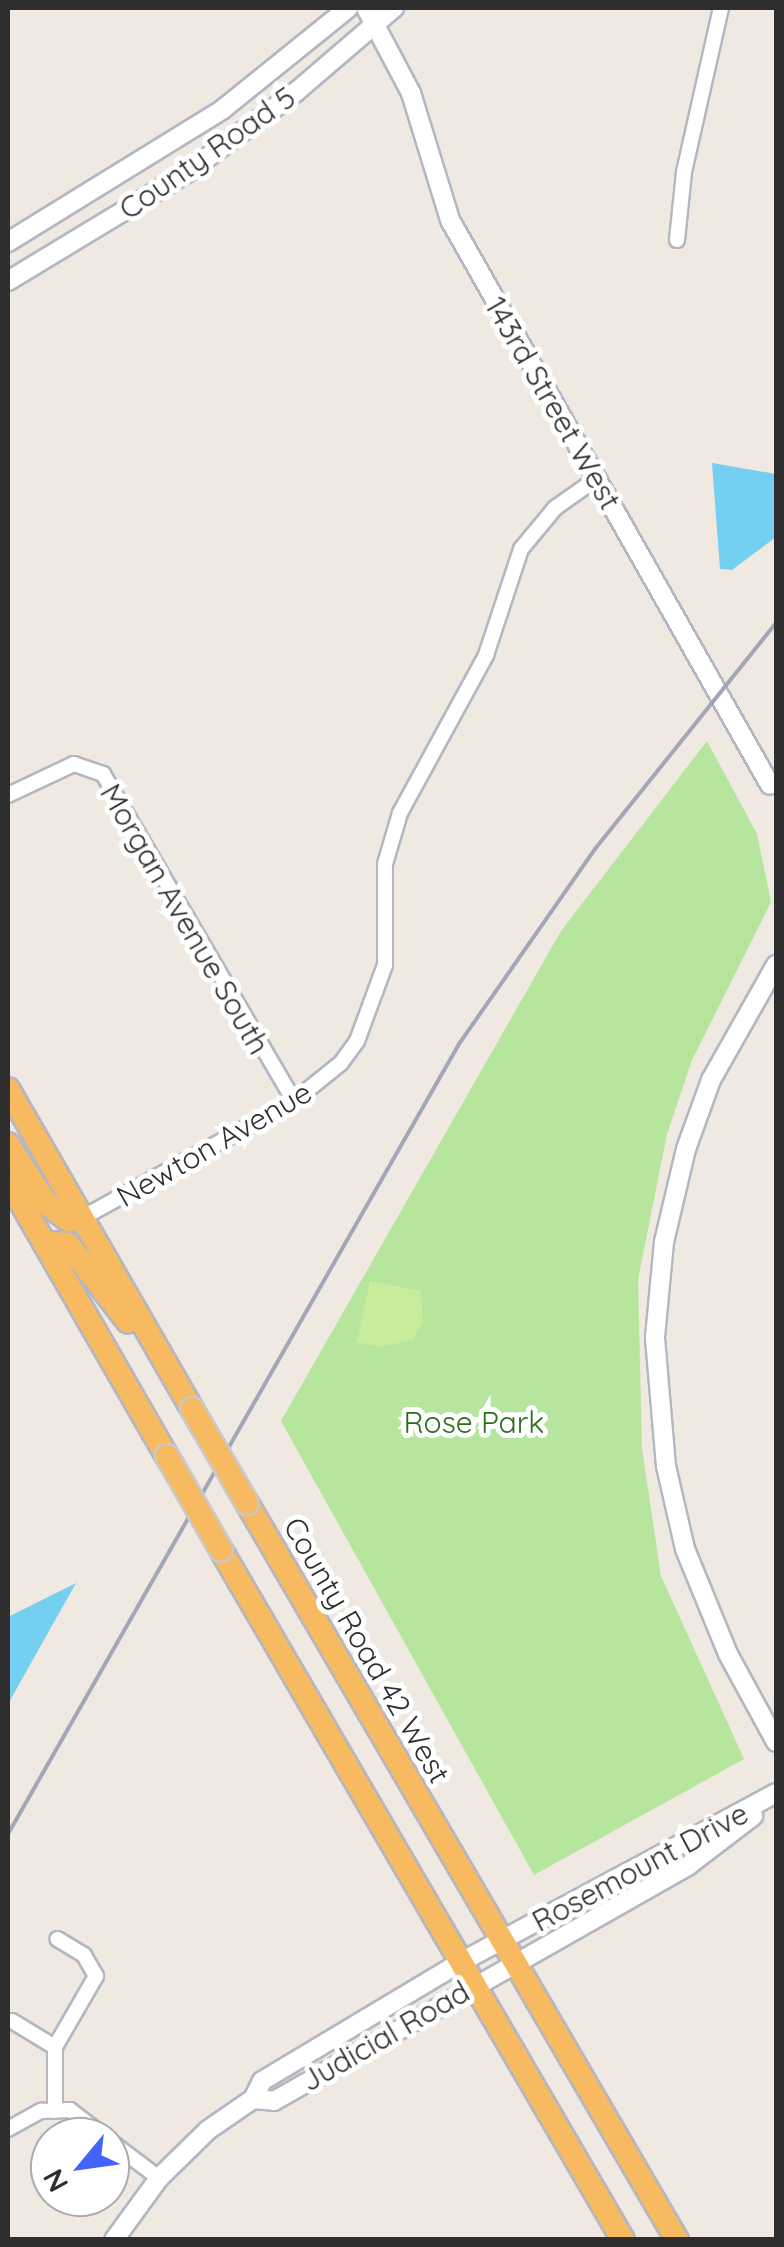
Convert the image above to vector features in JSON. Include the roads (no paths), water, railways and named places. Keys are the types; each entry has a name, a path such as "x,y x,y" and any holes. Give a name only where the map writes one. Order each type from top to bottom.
{"highway":[{"name":"County Road 42 West","path":"8,1090 677,2240"},
{"path":"8,1144 47,1204 68,1220 82,1218"},
{"path":"8,1180 623,2240"},
{"path":"44,1243 56,1240 80,1257 192,1409"}],"street":[{"name":"County Road 5","path":"8,242 223,109 348,8"},
{"name":"143rd Street West","path":"366,8 411,93 450,220 774,789"},
{"name":"County Road 5","path":"8,281 188,172 394,8"},
{"path":"678,240 684,172 720,8"},
{"name":"Newton Avenue","path":"82,1218 294,1102 342,1063 370,1019 386,965 390,840 486,655 513,563 555,508 596,479"},
{"name":"Morgan Avenue South","path":"8,795 62,766 91,766 103,774 294,1102"},
{"path":"776,965 711,1080 686,1148 664,1242 655,1338 666,1466 685,1549 728,1654 776,1742"},
{"name":"Rosemount Drive","path":"508,1950 776,1796"},
{"path":"55,2111 56,2047 96,1976 84,1954 57,1939"},
{"name":"Judicial Road","path":"114,2240 160,2178 208,2130 253,2099 262,2081 462,1962 508,1950"},
{"name":"Judicial Road","path":"253,2099 274,2101 474,1984 508,1950"},
{"path":"12,2021 56,2047"},
{"path":"8,2129 55,2111 70,2110 79,2117"},
{"path":"130,2156 160,2178"}],"water":[{"path":"712,463 776,474 776,537 732,570 720,569"},
{"path":"76,1583 8,1704 8,1617"}],"railway":[{"path":"8,1834 459,1044 595,849 776,623"}],"park label":[{"name":"Rose Park","path":"474,1422"}]}
